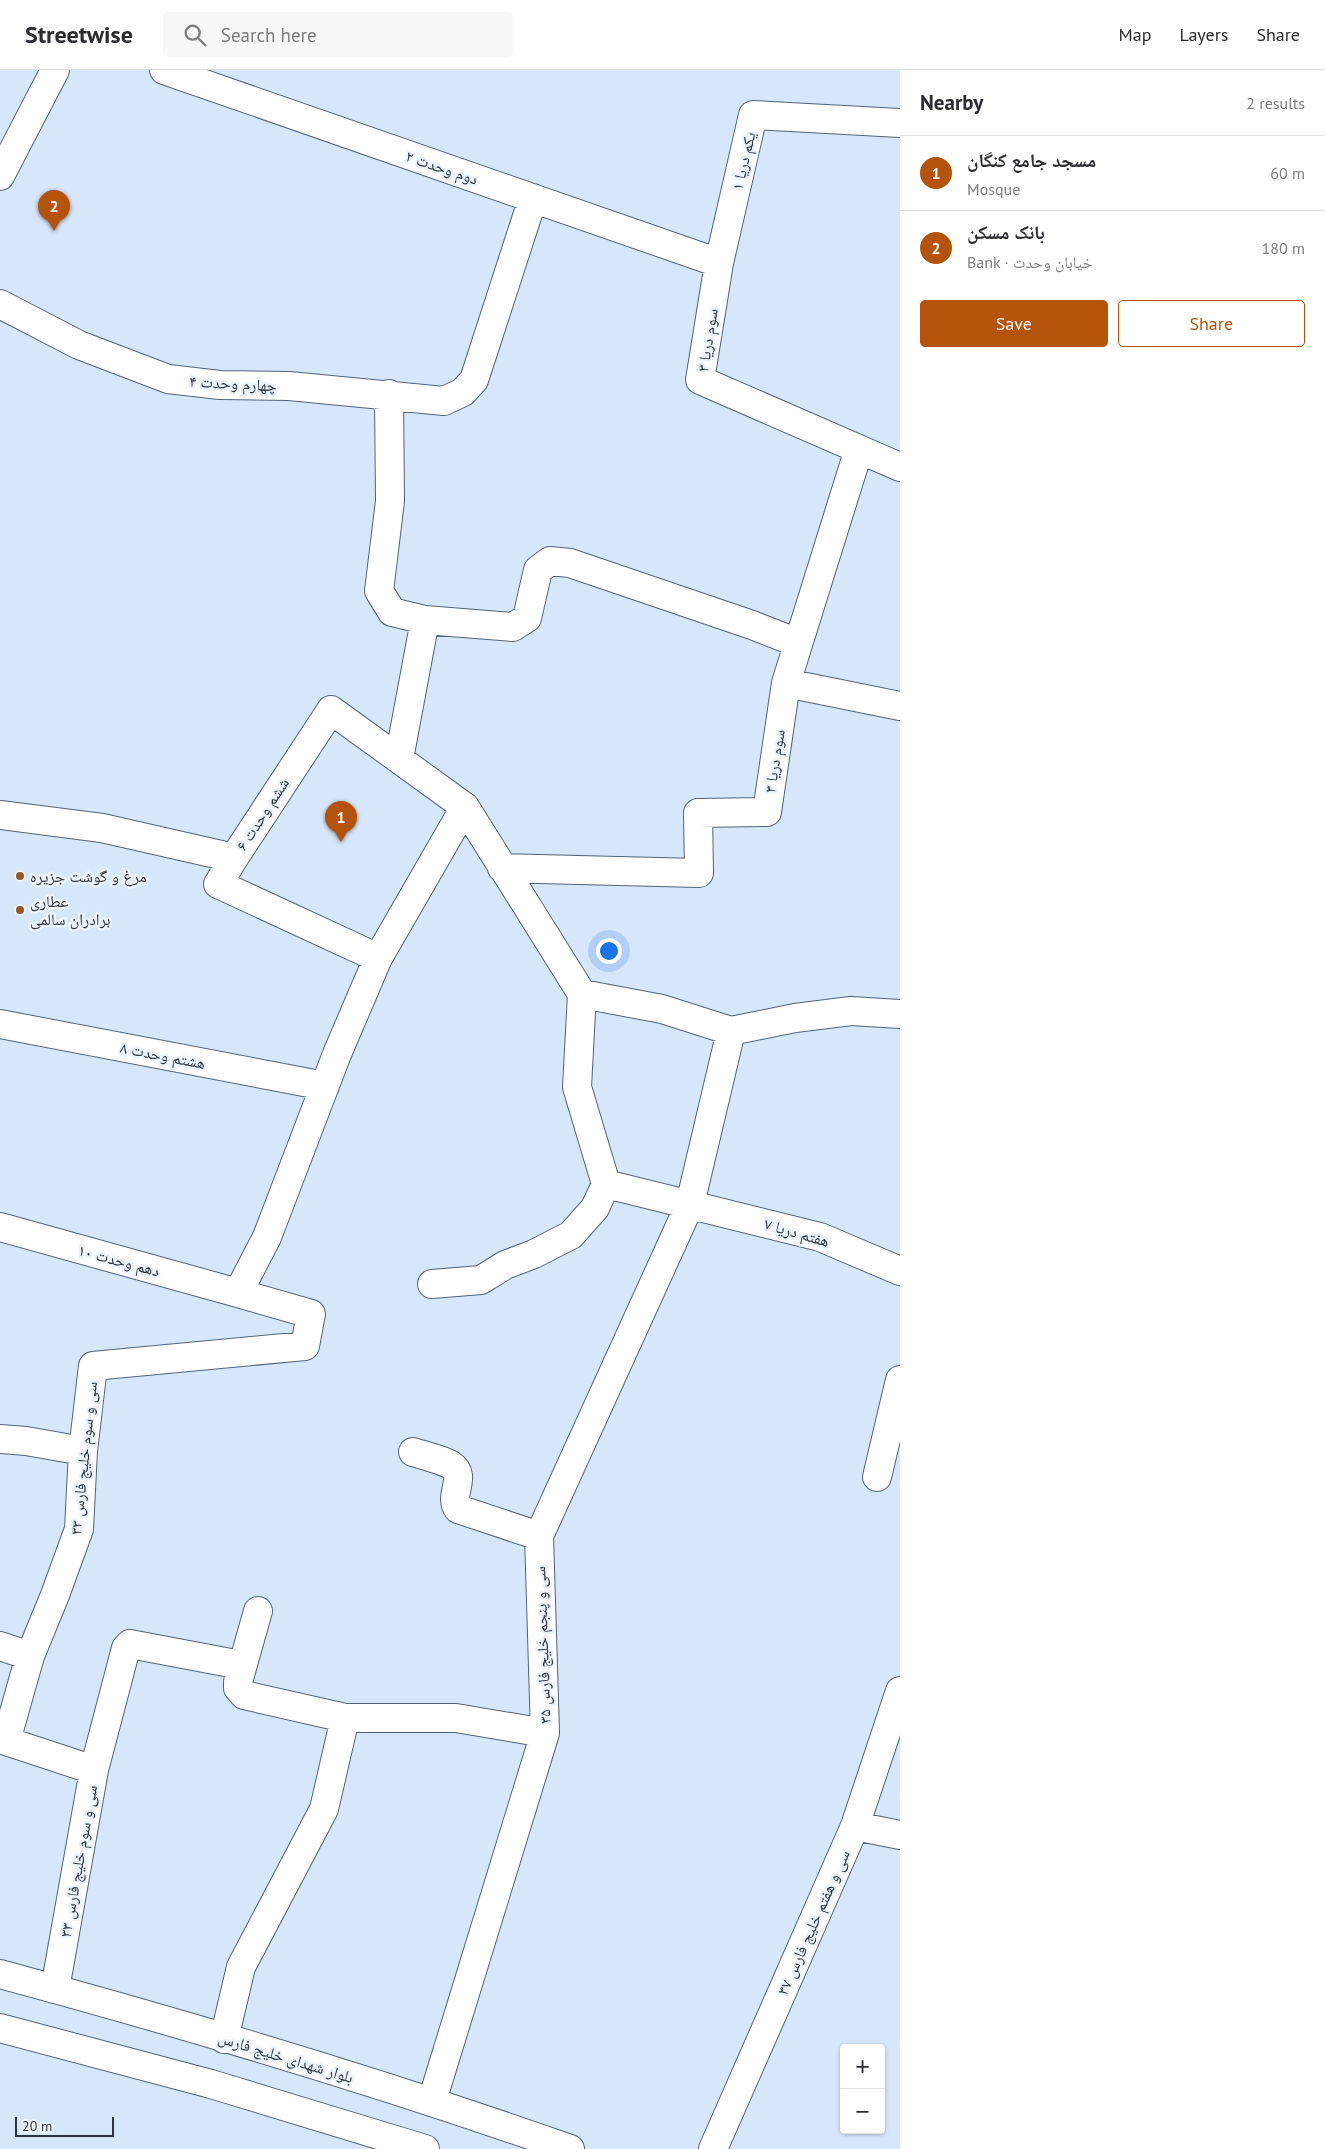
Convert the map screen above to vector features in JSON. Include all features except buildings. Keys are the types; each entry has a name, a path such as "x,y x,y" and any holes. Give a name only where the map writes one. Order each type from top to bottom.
{"street":[{"path":"0,176 54,70"},
{"name":"دوم وحدت ۲","path":"164,70 719,263"},
{"name":"یکم دریا ۱","path":"719,263 753,115 900,123"},
{"name":"چهارم وحدت ۴","path":"0,304 79,345 168,379 220,385 290,386 389,394 444,401 463,392 474,380 533,198"},
{"name":"سوم دریا ۳","path":"719,263 700,380 900,467"},
{"path":"389,394 390,501 379,591 392,612 425,620 513,627 527,618 538,570 550,561 570,563 752,625 798,643"},
{"path":"859,449 786,682 900,706"},
{"path":"399,758 425,620"},
{"name":"سوم دریا ۳","path":"502,868 699,873 698,813 767,812 786,682"},
{"name":"ششم وحدت ۶","path":"0,815 102,828 234,858 331,710 466,806"},
{"path":"238,1293 266,1237 378,958 466,806 502,868 582,994 577,1087 606,1184 595,1208 570,1235 534,1254 506,1265 481,1280 432,1284"},
{"path":"234,858 218,884 378,958"},
{"path":"582,994 662,1009 731,1031 795,1018 851,1010 900,1014"},
{"name":"هشتم وحدت ۸","path":"0,1024 326,1086"},
{"name":"سی و پنجم خلیج فارس ۳۵","path":"432,2101 544,1733 539,1536 690,1204 731,1031"},
{"name":"هفتم دریا ۷","path":"606,1184 820,1236 900,1271"},
{"name":"دهم وحدت ۱۰","path":"0,1227 238,1293"},
{"name":"سی و سوم خلیج فارس ۳۳","path":"55,1989 94,1770 3,1740 30,1656 79,1529 83,1451 93,1366 305,1346 311,1314 238,1293"},
{"path":"877,1477 900,1380"},
{"path":"0,1439 26,1441 83,1451"},
{"path":"413,1452 451,1466 456,1470 459,1477 454,1500 458,1509 539,1536"},
{"path":"258,1611 241,1665 238,1688 244,1695 345,1718 456,1718 544,1733"},
{"path":"94,1770 126,1648 130,1644 241,1665"},
{"path":"0,1646 30,1656"},
{"name":"سی و هفتم خلیج فارس ۳۷","path":"713,2149 855,1826 900,1691"},
{"path":"224,2039 241,1967 324,1809 345,1718"},
{"path":"855,1826 900,1835"},
{"name":"بلوار شهدای خلیج فارس","path":"0,1974 432,2101 515,2139 570,2149"},
{"path":"0,2028 211,2084 425,2149"}],"place":[{"name":"بانک مسکن","path":"54,231"},
{"name":"مسجد جامع کنگان","path":"341,842"},
{"name":"مرغ و گوشت جزیره","path":"20,876"},
{"name":"عطاری برادران سالمی","path":"20,910"}]}
